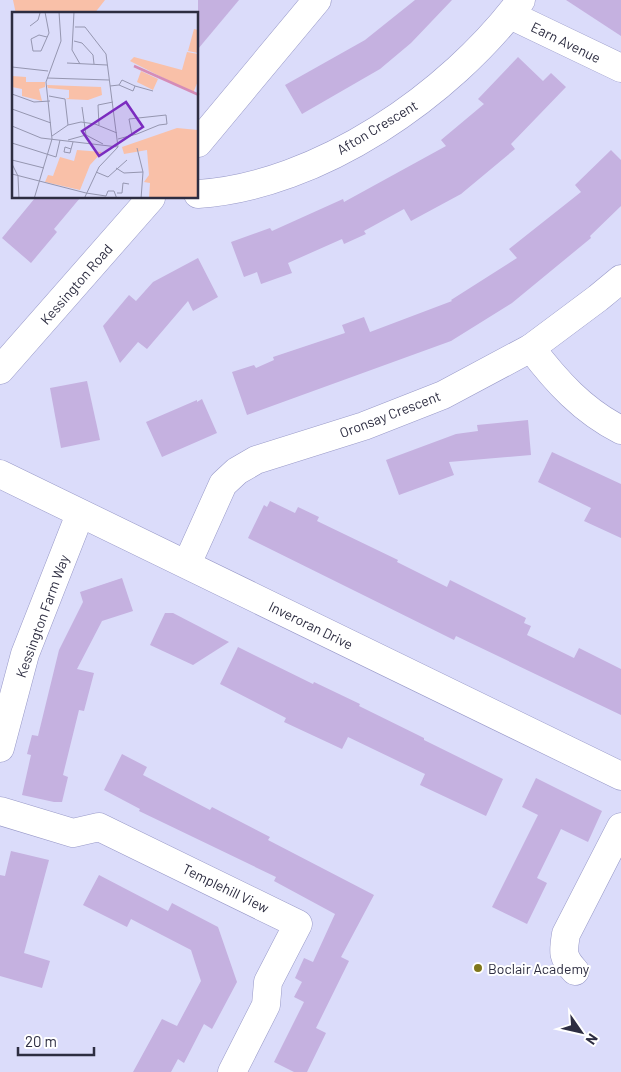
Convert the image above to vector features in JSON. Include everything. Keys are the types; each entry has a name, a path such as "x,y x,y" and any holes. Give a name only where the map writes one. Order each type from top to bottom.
{"street":[{"path":"199,142 317,0"},
{"name":"Earn Avenue","path":"516,8 621,68"},
{"name":"Afton Crescent","path":"199,194 240,188 278,177 322,160 359,141 404,113 445,82 476,52 516,8"},
{"name":"Kessington Road","path":"0,370 151,199"},
{"name":"Oronsay Crescent","path":"186,564 223,484 237,471 256,460 364,426 443,395 530,348 598,298 621,278"},
{"path":"530,348 550,374 569,394 589,411 621,430"},
{"name":"Inveroran Drive","path":"0,474 621,776"},
{"name":"Kessington Farm Way","path":"0,748 25,654 80,514"},
{"name":"Templehill View","path":"0,811 73,833 99,827 298,924 268,982 266,1005 232,1072"},
{"path":"575,971 567,961 563,951 566,934 621,828"}],"shaded area":[{"path":"13,0 105,0 96,12 16,12"}],"building":[{"path":"198,0 239,0 199,48"},
{"path":"415,0 452,0 411,43 380,69 302,114 285,85 365,40"},
{"path":"566,0 621,0 621,36"},
{"path":"518,57 543,81 551,73 566,87 511,144 515,149 461,194 411,221 404,209 364,231 366,234 344,244 342,239 288,263 292,273 261,284 257,272 244,277 231,242 270,228 272,231 343,199 344,202 446,146 441,140 484,104 478,99"},
{"path":"611,150 621,160 621,206 590,236 591,238 512,303 451,341 247,415 232,372 254,365 256,368 274,360 273,357 345,333 342,325 364,317 370,332 452,301 517,258 509,249 581,192 575,185"},
{"path":"34,199 79,199 54,229 57,232 31,263 2,238"},
{"path":"198,258 218,297 193,311 188,301 147,349 138,342 120,363 103,326 129,295 136,301 153,282"},
{"path":"87,381 100,440 61,448 50,388"},
{"path":"202,399 217,433 162,457 146,422"},
{"path":"528,420 531,455 449,462 454,475 399,495 386,460 456,434 478,431 477,425"},
{"path":"552,452 621,484 621,538 584,521 591,508 538,482"},
{"path":"270,501 295,513 298,507 319,517 317,521 398,560 397,562 447,587 450,580 526,618 524,623 531,626 527,635 574,658 579,648 621,669 621,715 456,636 454,640 248,538 264,505 267,507"},
{"path":"122,578 133,611 102,621 77,669 94,673 84,711 79,710 63,775 68,777 62,802 22,795 31,755 27,754 32,735 38,736 59,650 83,602 80,592"},
{"path":"165,613 173,613 229,642 193,665 150,645"},
{"path":"238,647 313,684 314,682 360,704 359,706 503,779 486,816 420,785 425,774 348,737 342,749 284,722 286,718 220,684"},
{"path":"122,754 147,767 143,775 210,810 212,807 270,837 268,840 374,895 341,957 349,961 316,1028 326,1033 307,1072 294,1072 274,1062 304,1002 294,997 302,982 295,978 304,958 313,962 335,914 274,881 276,877 139,811 140,809 104,790"},
{"path":"536,778 602,811 588,842 561,829 537,878 547,883 527,924 492,907 538,815 522,807"},
{"path":"11,851 49,860 24,953 50,961 42,988 0,976 0,875 5,876"},
{"path":"99,875 168,911 172,903 218,927 237,982 212,1029 204,1024 184,1063 178,1059 171,1072 133,1072 162,1019 177,1026 201,981 191,950 131,919 127,927 83,905"}],"place":[{"name":"Boclair Academy","path":"478,968"}]}
